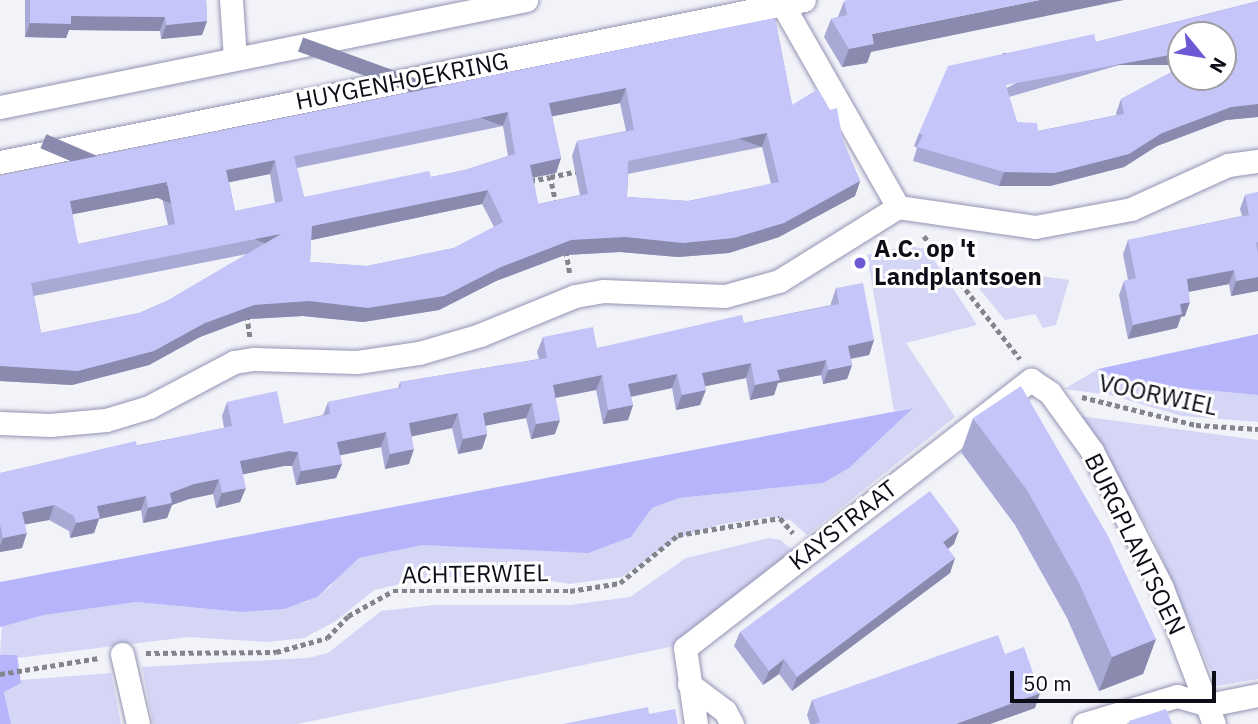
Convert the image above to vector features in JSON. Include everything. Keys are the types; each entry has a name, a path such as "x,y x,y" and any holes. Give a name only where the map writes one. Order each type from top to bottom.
{"street":[{"path":"231,0 235,59"},
{"path":"0,107 502,2 526,0"},
{"path":"789,1 898,207"},
{"name":"HUYGENHOEKRING","path":"0,162 789,1"},
{"path":"0,423 50,425 106,420 149,407 234,362 254,359 357,362 419,353 480,335 575,296 603,291 655,297 725,296 779,281 898,207 1035,228 1131,209 1228,166 1258,161"},
{"name":"KAYSTRAAT","path":"689,684 685,648 809,552 1040,387"},
{"name":"BURGPLANTSOEN","path":"1040,387 1092,451 1162,588 1211,715"},
{"path":"122,654 138,724"},
{"path":"689,684 696,724"},
{"path":"689,684 725,711 732,724"},
{"path":"1084,724 1177,696 1211,715 1258,695"}],"path":[{"path":"526,182 590,169"},
{"path":"550,177 558,217"},
{"path":"898,207 1040,387"},
{"path":"564,243 575,296"},
{"path":"245,304 254,359"},
{"name":"VOORWIEL","path":"1040,387 1105,400 1196,425 1258,429"},
{"name":"ACHTERWIEL","path":"0,674 122,654 276,652 327,638 348,616 393,591 570,591 620,583 678,536 780,518 809,552"}],"shaded area":[{"path":"906,246 927,249 977,325 906,343 955,417 807,535 790,520 768,517 718,525 676,539 622,577 569,584 518,575 428,578 374,590 336,621 304,638 268,642 188,637 17,658 0,655 2,625 44,615 136,602 241,612 306,602 330,587 345,566 359,558 423,545 631,537 652,508 679,498 823,483 911,408 894,411 867,255"},
{"path":"1020,273 1069,280 1056,325 1043,328 1035,314 1005,320 969,276"},
{"path":"1098,369 1125,383 1258,395 1258,422 1182,416 1110,395 1064,389"},
{"path":"1080,416 1258,440 1258,679 1217,686 1151,533"},
{"path":"769,538 781,540 798,556 675,646 297,724 153,724 142,667 308,658 328,653 381,611 433,605 570,605 630,597 686,558"},
{"path":"111,673 121,724 11,724 4,691 21,680"}],"water":[{"path":"1258,334 1258,395 1125,383 1098,369"},
{"path":"913,408 849,468 823,483 679,498 652,508 631,537 588,553 423,545 359,558 317,597 284,609 241,612 136,602 44,615 0,627 0,582"},
{"path":"0,655 17,655 21,683 4,692 11,724 0,724"}],"building":[{"path":"30,0 206,0 207,21 166,25 165,17 71,16 71,24 30,23"},
{"path":"1040,0 872,34 874,44 849,49 831,19 847,15 844,1"},
{"path":"1258,1 1258,104 1231,107 1162,133 1129,154 1055,173 1004,172 917,147 923,135 919,133 948,66 1094,34 1096,42 1167,24 1167,56 1006,85 1017,122 1037,123 1038,131 1124,114 1121,99 1167,74 1167,91 1237,91 1237,21 1179,21"},
{"path":"775,18 792,105 818,89 830,110 837,108 843,141 860,181 784,223 734,238 683,243 625,237 571,240 501,267 444,296 368,308 309,301 254,305 205,323 154,351 78,371 0,366 0,176","holes":["626,88 634,130 577,141 588,194 538,204 530,165 561,158 549,103","508,112 515,154 465,170 431,177 429,171 304,197 294,156","767,133 779,182 688,201 627,197 628,161","275,160 283,201 235,211 226,170","167,182 175,224 78,244 70,201","488,190 503,222 454,248 367,266 310,262 312,226","281,234 167,301 139,313 41,333 31,283"]},
{"path":"1258,192 1258,277 1236,281 1234,270 1187,279 1190,302 1180,304 1182,314 1133,325 1124,281 1136,278 1128,240 1249,215 1245,195"},
{"path":"863,283 874,340 848,346 852,365 828,370 826,360 777,370 780,380 755,385 751,363 702,373 706,390 682,395 677,374 628,384 633,405 608,410 602,375 553,385 560,420 536,424 532,403 483,413 487,434 463,439 458,413 409,423 414,449 390,454 386,432 337,442 342,464 301,471 298,452 289,451 240,461 246,488 222,493 219,479 194,484 170,493 172,503 148,508 146,496 97,506 100,518 76,523 74,516 54,505 22,512 27,533 3,538 0,524 0,473 136,441 137,446 232,426 227,402 277,391 284,424 330,414 328,402 401,387 400,382 547,358 543,337 593,327 597,348 742,315 744,323 839,304 836,288"},
{"path":"1021,386 1108,536 1156,639 1112,657 1079,583 1027,490 973,418"},
{"path":"930,491 959,530 943,542 955,558 797,677 784,659 769,671 740,632"},
{"path":"998,635 1005,654 1024,647 1040,693 956,724 815,724 820,722 812,700"},
{"path":"648,707 649,714 675,709 678,724 563,724"},
{"path":"1166,709 1172,724 1130,724 1129,721"}],"place":[{"name":"A.C. op 't Landplantsoen","path":"860,263"}]}
